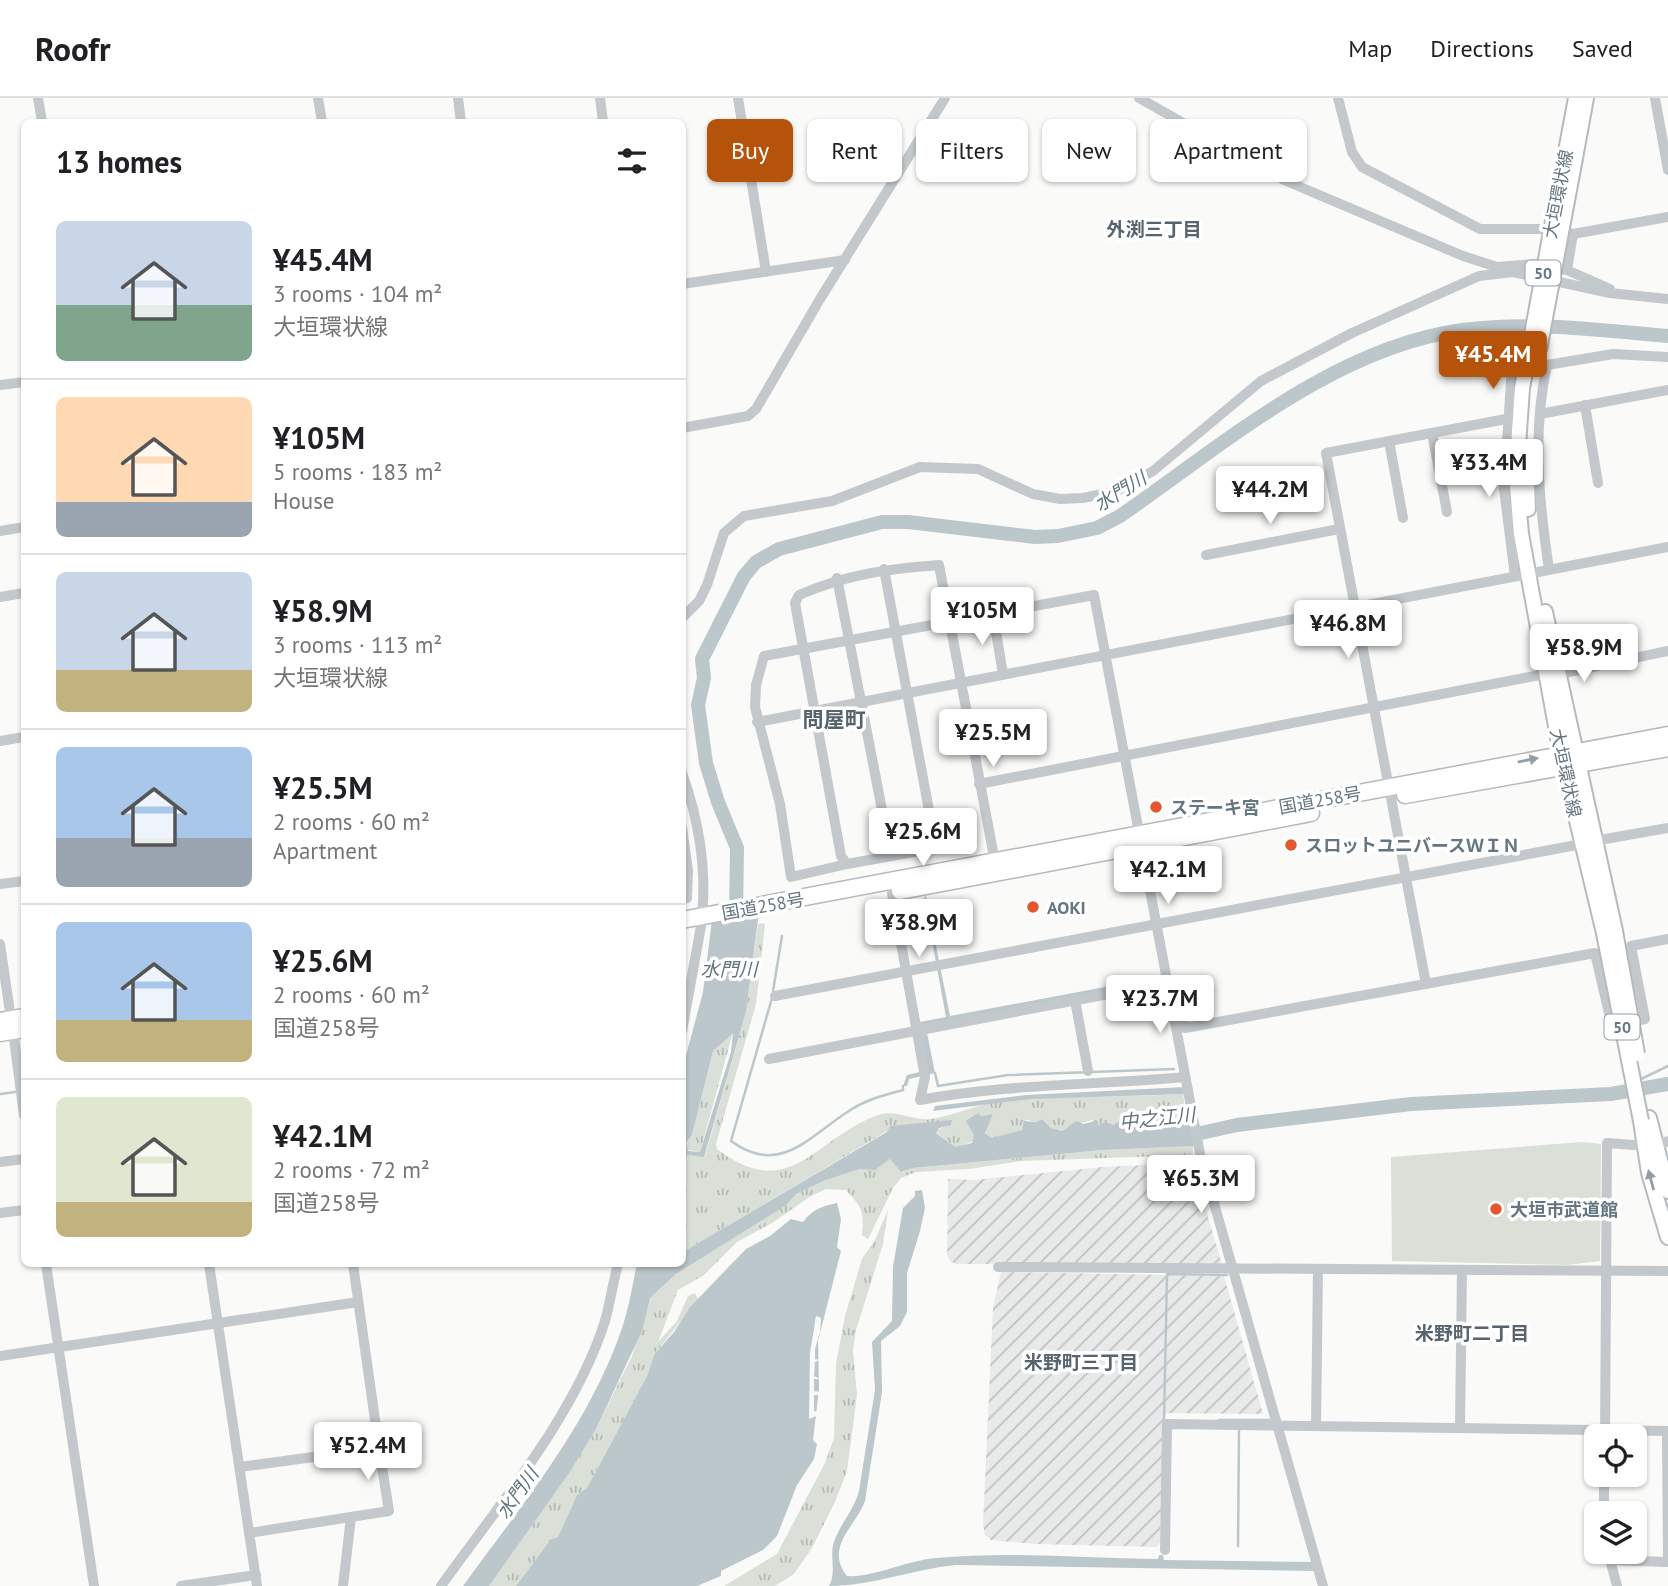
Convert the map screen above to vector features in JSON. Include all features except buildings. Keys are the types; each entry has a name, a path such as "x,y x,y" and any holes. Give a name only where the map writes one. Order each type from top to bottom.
{"highway":[{"name":"国道258号","path":"1569,760 1668,735"},
{"name":"国道258号","path":"686,928 705,921 1569,760 1668,747"},
{"name":"国道258号","path":"764,911 892,893 995,862 1140,841"},
{"name":"国道258号","path":"686,920 705,921"}],"main road":[{"name":"大垣環状線","path":"1570,158 1576,98"},
{"name":"大垣環状線","path":"1586,98 1570,158 1526,389 1516,475 1521,534 1533,573 1569,760 1610,932 1645,1119 1668,1191"},
{"name":"大垣環状線","path":"1645,1119 1648,1172 1668,1237"}],"street":[{"path":"38,98 42,119"},
{"path":"318,98 322,119"},
{"path":"458,98 461,119"},
{"path":"600,98 603,119"},
{"path":"738,98 766,272"},
{"path":"686,427 748,416 756,408 945,98"},
{"path":"1139,98 1306,190 1497,269 1668,299"},
{"path":"1338,98 1353,152 1362,167 1480,229 1546,229 1573,234 1668,217"},
{"path":"1655,98 1668,170"},
{"path":"1567,270 1573,234"},
{"path":"686,283 845,260"},
{"path":"686,614 699,601 707,585 723,533 744,516 832,501 920,467 978,469 1033,494 1060,499 1083,498 1117,491 1153,471 1261,381 1352,333 1459,283 1497,269 1534,264 1587,276 1617,292"},
{"path":"1496,366 1547,365 1613,354 1668,357"},
{"path":"1533,573 1540,504 1540,414 1547,365"},
{"path":"1512,366 1506,419 1504,489 1533,573"},
{"path":"0,385 21,382"},
{"path":"1540,414 1668,390"},
{"path":"1585,405 1598,483"},
{"path":"1426,984 1325,453 1506,419"},
{"path":"1432,433 1447,512"},
{"path":"1389,441 1403,518"},
{"path":"0,531 21,528"},
{"path":"1206,555 1339,528"},
{"path":"757,722 1105,653 1668,547"},
{"path":"847,864 841,856 795,603 799,595 837,578 884,569 939,565 995,862"},
{"path":"884,569 940,878"},
{"path":"837,578 891,856"},
{"path":"0,597 21,594"},
{"path":"936,848 790,877 780,804 757,722 756,685 764,656 1094,595 1200,1154 1322,1580"},
{"path":"993,614 1003,674"},
{"path":"979,784 1668,651"},
{"path":"0,741 21,738"},
{"path":"686,786 697,823 704,865 705,921 686,1012"},
{"path":"775,996 1668,828"},
{"path":"686,856 686,898"},
{"path":"0,884 21,881"},
{"path":"892,893 905,972 922,1030 925,1073 920,1100 999,1087 1185,1079"},
{"path":"769,1059 1166,983 1175,984 1185,1028 1595,953 1612,1026 1645,1019 1631,946 1668,939"},
{"path":"0,944 21,1092"},
{"path":"1074,1000 1088,1071"},
{"path":"1605,1424 1607,1143 1634,1145"},
{"path":"0,1162 21,1159"},
{"path":"0,1213 21,1210"},
{"path":"46,1267 94,1586"},
{"path":"181,1586 257,1580 209,1267"},
{"path":"249,1532 389,1511 353,1267"},
{"path":"441,1586 567,1403 588,1364 605,1321 617,1267"},
{"path":"998,1267 1668,1271"},
{"path":"1316,1426 1318,1269"},
{"path":"1460,1427 1462,1270"},
{"path":"0,1356 358,1302"},
{"path":"1165,1550 1167,1424 1460,1427 1584,1432"},
{"path":"1647,1432 1668,1431 1667,1562 1647,1561"},
{"path":"240,1467 379,1448"},
{"path":"343,1586 351,1517"},
{"path":"1612,1564 1616,1582"}],"shaded area":[{"path":"1192,1163 1222,1264 956,1264 950,1261 947,1255 948,1179 974,1180 1102,1167"},
{"path":"1001,1272 1224,1276 1263,1414 1164,1413 1160,1543 1156,1547 1036,1544 991,1540 985,1535 983,1524 993,1308"}],"green space":[{"path":"758,924 765,925 756,1004 716,1144 717,1149 743,1165 765,1170 784,1169 802,1161 856,1125 884,1114 930,1119 1001,1101 1183,1094 1186,1114 1154,1127 1131,1118 1112,1125 1106,1122 1098,1125 1092,1120 1062,1131 1051,1128 1042,1119 1037,1122 1026,1120 1022,1130 991,1138 986,1137 986,1126 993,1115 978,1116 974,1141 955,1148 935,1131 953,1123 889,1130 686,1250 686,1154 705,1156 746,1012"},
{"path":"733,1032 700,1152 688,1150 686,1144 692,1135 713,1051"},
{"name":"大垣市武道館","path":"1582,1142 1601,1144 1600,1261 1567,1265 1392,1261 1391,1157"},
{"path":"1193,1146 1193,1155 1021,1161 969,1169 916,1172 901,1178 893,1188 868,1239 862,1235 861,1210 852,1196 846,1190 826,1189 737,1242 704,1275 678,1290 658,1342 677,1321 688,1296 695,1293 698,1299 654,1355 647,1376 587,1488 577,1495 558,1537 551,1539 516,1586 489,1586 570,1472 596,1429 632,1356 650,1298 676,1274 784,1206 796,1194 826,1180 860,1169 877,1168 890,1159 902,1172 913,1168 1103,1150"},
{"path":"888,1210 883,1244 856,1330 853,1350 857,1395 847,1471 835,1502 812,1548 794,1574 775,1586 724,1586 777,1554 825,1463 834,1438 836,1364 845,1316 862,1259 875,1240"}],"water":[{"path":"926,896 950,1016 1158,977 1157,981 927,1033 935,1073 909,1079 907,1086 903,1086 907,1075 928,1070 920,1022 946,1017 924,897"},
{"name":"水門川","path":"759,912 746,1012 704,1157 686,1154 686,1143 686,1056 703,992 712,920","holes":["733,1033 731,1052 700,1152 688,1151 686,1143 692,1135 713,1051"]},
{"path":"1185,1087 1186,1094 1031,1099 933,1111 935,1106 1026,1095"},
{"path":"978,1113 981,1116 993,1114 985,1133 991,1138 1022,1130 1024,1121 1037,1122 1042,1119 1051,1128 1062,1131 1076,1121 1083,1124 1095,1121 1098,1125 1106,1122 1113,1125 1127,1117 1154,1127 1189,1113 1196,1146 1103,1150 913,1168 901,1172 890,1159 875,1170 860,1169 826,1180 796,1194 785,1206 676,1274 650,1298 642,1331 596,1429 570,1472 489,1586 463,1586 530,1495 591,1400 621,1331 636,1267 686,1267 686,1250 887,1132 890,1126 952,1120 951,1125 939,1128 936,1133 955,1147 972,1143 974,1135 966,1121"},
{"path":"922,1190 925,1208 907,1273 907,1312 900,1326 881,1341 882,1392 865,1501 840,1546 841,1565 847,1576 868,1574 925,1559 991,1555 1158,1559 1159,1555 1163,1555 1164,1560 1315,1562 1317,1571 956,1565 861,1583 829,1586 834,1542 859,1491 875,1390 872,1342 892,1321 893,1267 903,1208 915,1196 915,1191"},
{"path":"837,1203 841,1219 837,1247 841,1251 818,1341 819,1389 813,1440 817,1444 814,1459 797,1485 777,1536 763,1550 721,1571 721,1576 697,1586 516,1586 551,1539 558,1537 577,1495 587,1488 647,1376 654,1355 674,1332 690,1307 746,1249 770,1236 791,1219 803,1222 818,1209"}],"pier":[{"path":"816,1316 821,1318 815,1349 815,1359 819,1360 815,1362 814,1376 820,1379 814,1379 814,1391 820,1392 820,1395 814,1395 814,1411 818,1412 818,1415 809,1419 810,1353"}],"waterway":[{"name":"水門川","path":"736,919 737,848 706,763 698,705 704,678 702,659 744,576 756,562 779,549 882,522 908,522 1035,537 1058,536 1097,528 1120,516 1281,403 1324,378 1414,340 1462,330 1513,326 1565,327 1668,336"},
{"path":"773,991 782,936"},
{"path":"772,998 731,1141 749,1151 765,1155 780,1154 809,1140 858,1106 903,1090 903,1086"},
{"path":"1639,1080 1668,1066"},
{"path":"935,1073 938,1086 1008,1075 1174,1069"},
{"name":"中之江川","path":"1611,1094 1630,1084"},
{"name":"中之江川","path":"1183,1137 1237,1125 1411,1104 1611,1094 1668,1084"},
{"path":"0,1094 15,1092"},
{"path":"1164,1420 1167,1274 1227,1275"},
{"path":"1219,1420 1269,1420"},
{"path":"1238,1546 1239,1430"}],"place":[{"name":"ステーキ宮","path":"1156,807"},
{"name":"スロットユニバースＷＩＮ","path":"1291,845"},
{"name":"AOKI","path":"1033,907"},
{"name":"大垣市武道館","path":"1496,1209"}],"district":[{"name":"外渕三丁目","path":"1154,229"},
{"name":"問屋町","path":"834,719"},
{"name":"米野町二丁目","path":"1472,1333"},
{"name":"米野町三丁目","path":"1081,1362"}]}
